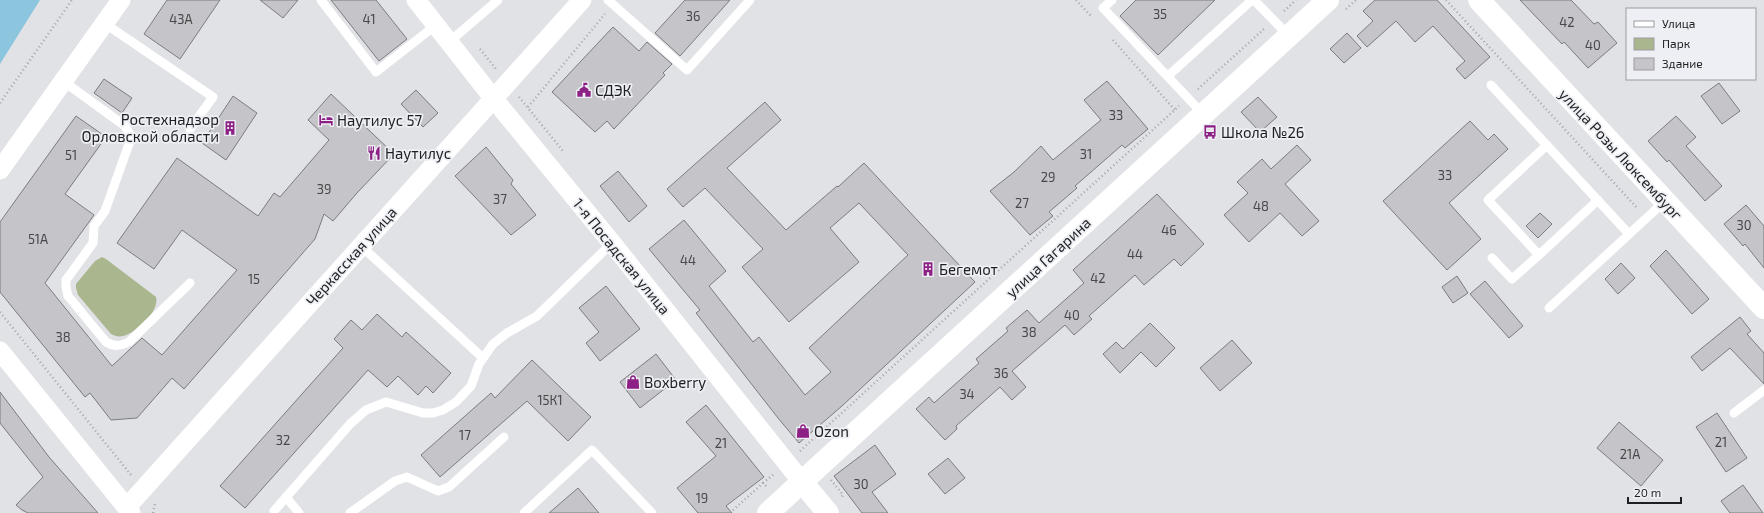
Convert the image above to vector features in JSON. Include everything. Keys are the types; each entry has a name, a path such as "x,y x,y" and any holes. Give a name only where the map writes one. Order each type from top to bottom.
{"street":[{"path":"0,170 120,0"},
{"name":"1-я Посадская улица","path":"416,0 493,98 612,243 828,513"},
{"name":"Черкасская улица","path":"126,511 142,489 582,0"},
{"name":"улица Гагарина","path":"768,513 1328,0"},
{"name":"улица Розы Люксембург","path":"1479,0 1764,308"},
{"path":"0,351 126,511"}],"lane":[{"path":"321,0 376,72 436,25"},
{"path":"449,42 498,0"},
{"path":"611,2 687,70 750,0"},
{"path":"1112,0 1103,8 1203,114"},
{"path":"1168,76 1253,0 1289,36"},
{"path":"104,23 213,97 190,129"},
{"path":"63,81 126,126 130,135 129,144 105,211 94,226 93,243 66,280 68,296 106,342 113,346 121,346 129,342 190,283"},
{"path":"1491,85 1629,234"},
{"path":"1538,255 1488,200 1547,145"},
{"path":"1492,258 1512,279 1598,200"},
{"path":"1549,308 1665,201"},
{"path":"274,511 350,424 366,410 386,402 423,413 433,413 443,410 456,402 471,386 483,358 493,344 506,333 537,316 612,243"},
{"path":"360,245 483,358"},
{"path":"1734,413 1764,390"},
{"path":"350,513 394,481 407,477 438,491 449,487 504,437"},
{"path":"524,513 592,450 652,513"},
{"path":"286,497 299,513"}],"path":[{"path":"0,104 72,0"},
{"path":"1076,0 1092,17"},
{"path":"763,483 787,463 1296,0"},
{"path":"1446,0 1647,218"},
{"path":"514,123 611,2"},
{"path":"1108,35 1175,110"},
{"path":"0,312 142,489 155,503 153,513"}],"green space":[{"path":"102,257 156,297 154,309 146,321 134,331 123,336 111,334 78,295 76,288 76,284 95,261"}],"water":[{"path":"0,0 40,0 0,64"}],"building":[{"path":"167,0 220,0 180,59 144,34"},
{"path":"260,0 298,0 283,18"},
{"path":"331,0 376,0 407,39 379,61"},
{"path":"685,0 730,0 680,56 655,33"},
{"path":"1136,0 1215,0 1158,55 1120,16"},
{"path":"1375,0 1437,0 1490,57 1465,79 1456,69 1465,61 1433,26 1415,42 1396,21 1367,47 1357,36 1373,21 1363,11"},
{"path":"1520,0 1571,0 1594,24 1598,22 1617,43 1588,68 1564,42 1562,44"},
{"path":"613,27 639,51 647,42 672,64 663,73 665,75 614,129 607,121 595,132 552,92"},
{"path":"1347,33 1361,48 1344,63 1330,49"},
{"path":"104,79 132,98 122,113 94,93"},
{"path":"1107,81 1148,129 1125,148 1122,145 1075,186 1077,188 1049,212 1053,216 1030,235 990,191 1014,172 1041,146 1053,160 1101,120 1084,100"},
{"path":"1719,83 1740,111 1722,124 1701,96"},
{"path":"416,90 438,113 423,127 401,104"},
{"path":"331,94 394,154 333,221 324,214 315,239 184,389 172,378 137,418 111,420 90,393 85,397 0,292 0,222 76,116 106,137 65,194 94,215 45,283 112,366 142,338 162,355 237,270 182,230 154,269 117,243 177,158 258,216 274,193 280,197 329,140 308,120"},
{"name":"Ростехнадзор Орловской области","path":"233,96 257,113 226,160 202,143"},
{"path":"1258,97 1277,117 1260,132 1241,112"},
{"path":"765,102 781,120 727,168 786,230 837,186 838,187 864,163 975,282 842,406 799,443 696,313 700,310 649,249 684,220 726,271 709,286 753,342 759,337 805,395 831,372 809,348 908,255 859,203 830,228 859,262 789,322 742,267 763,249 705,188 683,207 667,189"},
{"path":"1676,116 1696,137 1686,146 1722,186 1705,201 1669,160 1667,162 1648,141"},
{"path":"1470,121 1488,140 1494,134 1508,149 1449,203 1481,239 1447,270 1383,201"},
{"path":"1297,145 1311,160 1285,184 1319,221 1302,236 1280,213 1249,242 1224,215 1248,193 1237,182 1262,159 1271,169"},
{"path":"486,147 513,180 511,184 536,215 511,235 455,176"},
{"path":"618,171 647,206 629,222 600,186"},
{"path":"1157,194 1204,244 1181,266 1174,259 1144,285 1135,275 1089,316 1092,319 1074,335 1065,325 1012,371 1026,387 1012,400 1000,387 956,426 957,429 945,440 916,409 929,397 934,403 979,363 976,359 1008,331 1006,328 1027,310 1039,323 1084,283 1073,270"},
{"path":"1746,205 1764,226 1764,268 1745,244 1743,246 1724,224"},
{"path":"1540,213 1552,224 1538,238 1526,226"},
{"path":"1666,250 1709,299 1692,314 1650,266"},
{"path":"1621,263 1635,278 1618,294 1605,279"},
{"path":"1457,276 1468,293 1453,303 1442,287"},
{"path":"1485,281 1523,326 1509,338 1470,294"},
{"path":"606,286 640,329 600,361 586,343 599,332 579,308"},
{"path":"377,314 402,337 406,332 451,373 433,393 426,386 418,395 398,376 387,387 368,370 245,508 220,486 343,348 334,339 351,320 362,330"},
{"path":"1740,317 1751,331 1747,334 1764,353 1764,384 1730,348 1702,371 1691,357"},
{"path":"1150,323 1175,348 1156,367 1141,352 1120,373 1103,354 1116,342 1123,349"},
{"path":"1232,340 1252,363 1220,391 1200,368"},
{"path":"656,354 676,380 640,408 620,382"},
{"path":"532,360 591,417 568,441 527,401 440,477 421,455 491,393 495,398"},
{"path":"0,392 49,457 98,513 28,513 16,505 43,477 0,423"},
{"path":"706,405 764,477 726,506 732,513 698,513 677,488 716,456 686,422"},
{"path":"1717,413 1747,458 1726,472 1696,427"},
{"path":"1619,422 1663,460 1641,486 1597,448"},
{"path":"875,445 896,474 872,492 888,513 862,513 834,476"},
{"path":"948,458 965,478 945,494 928,474"},
{"path":"1743,485 1763,513 1730,513 1721,501"},
{"path":"578,488 599,513 549,513"}],"place":[{"name":"СДЭК","path":"584,90"},
{"name":"Наутилус 57","path":"326,120"},
{"name":"Ростехнадзор Орловской области","path":"230,128"},
{"name":"Школа №26","path":"1210,132"},
{"name":"Наутилус","path":"374,153"},
{"name":"Бегемот","path":"928,269"},
{"name":"Boxberry","path":"633,382"},
{"name":"Ozon","path":"803,431"}]}
